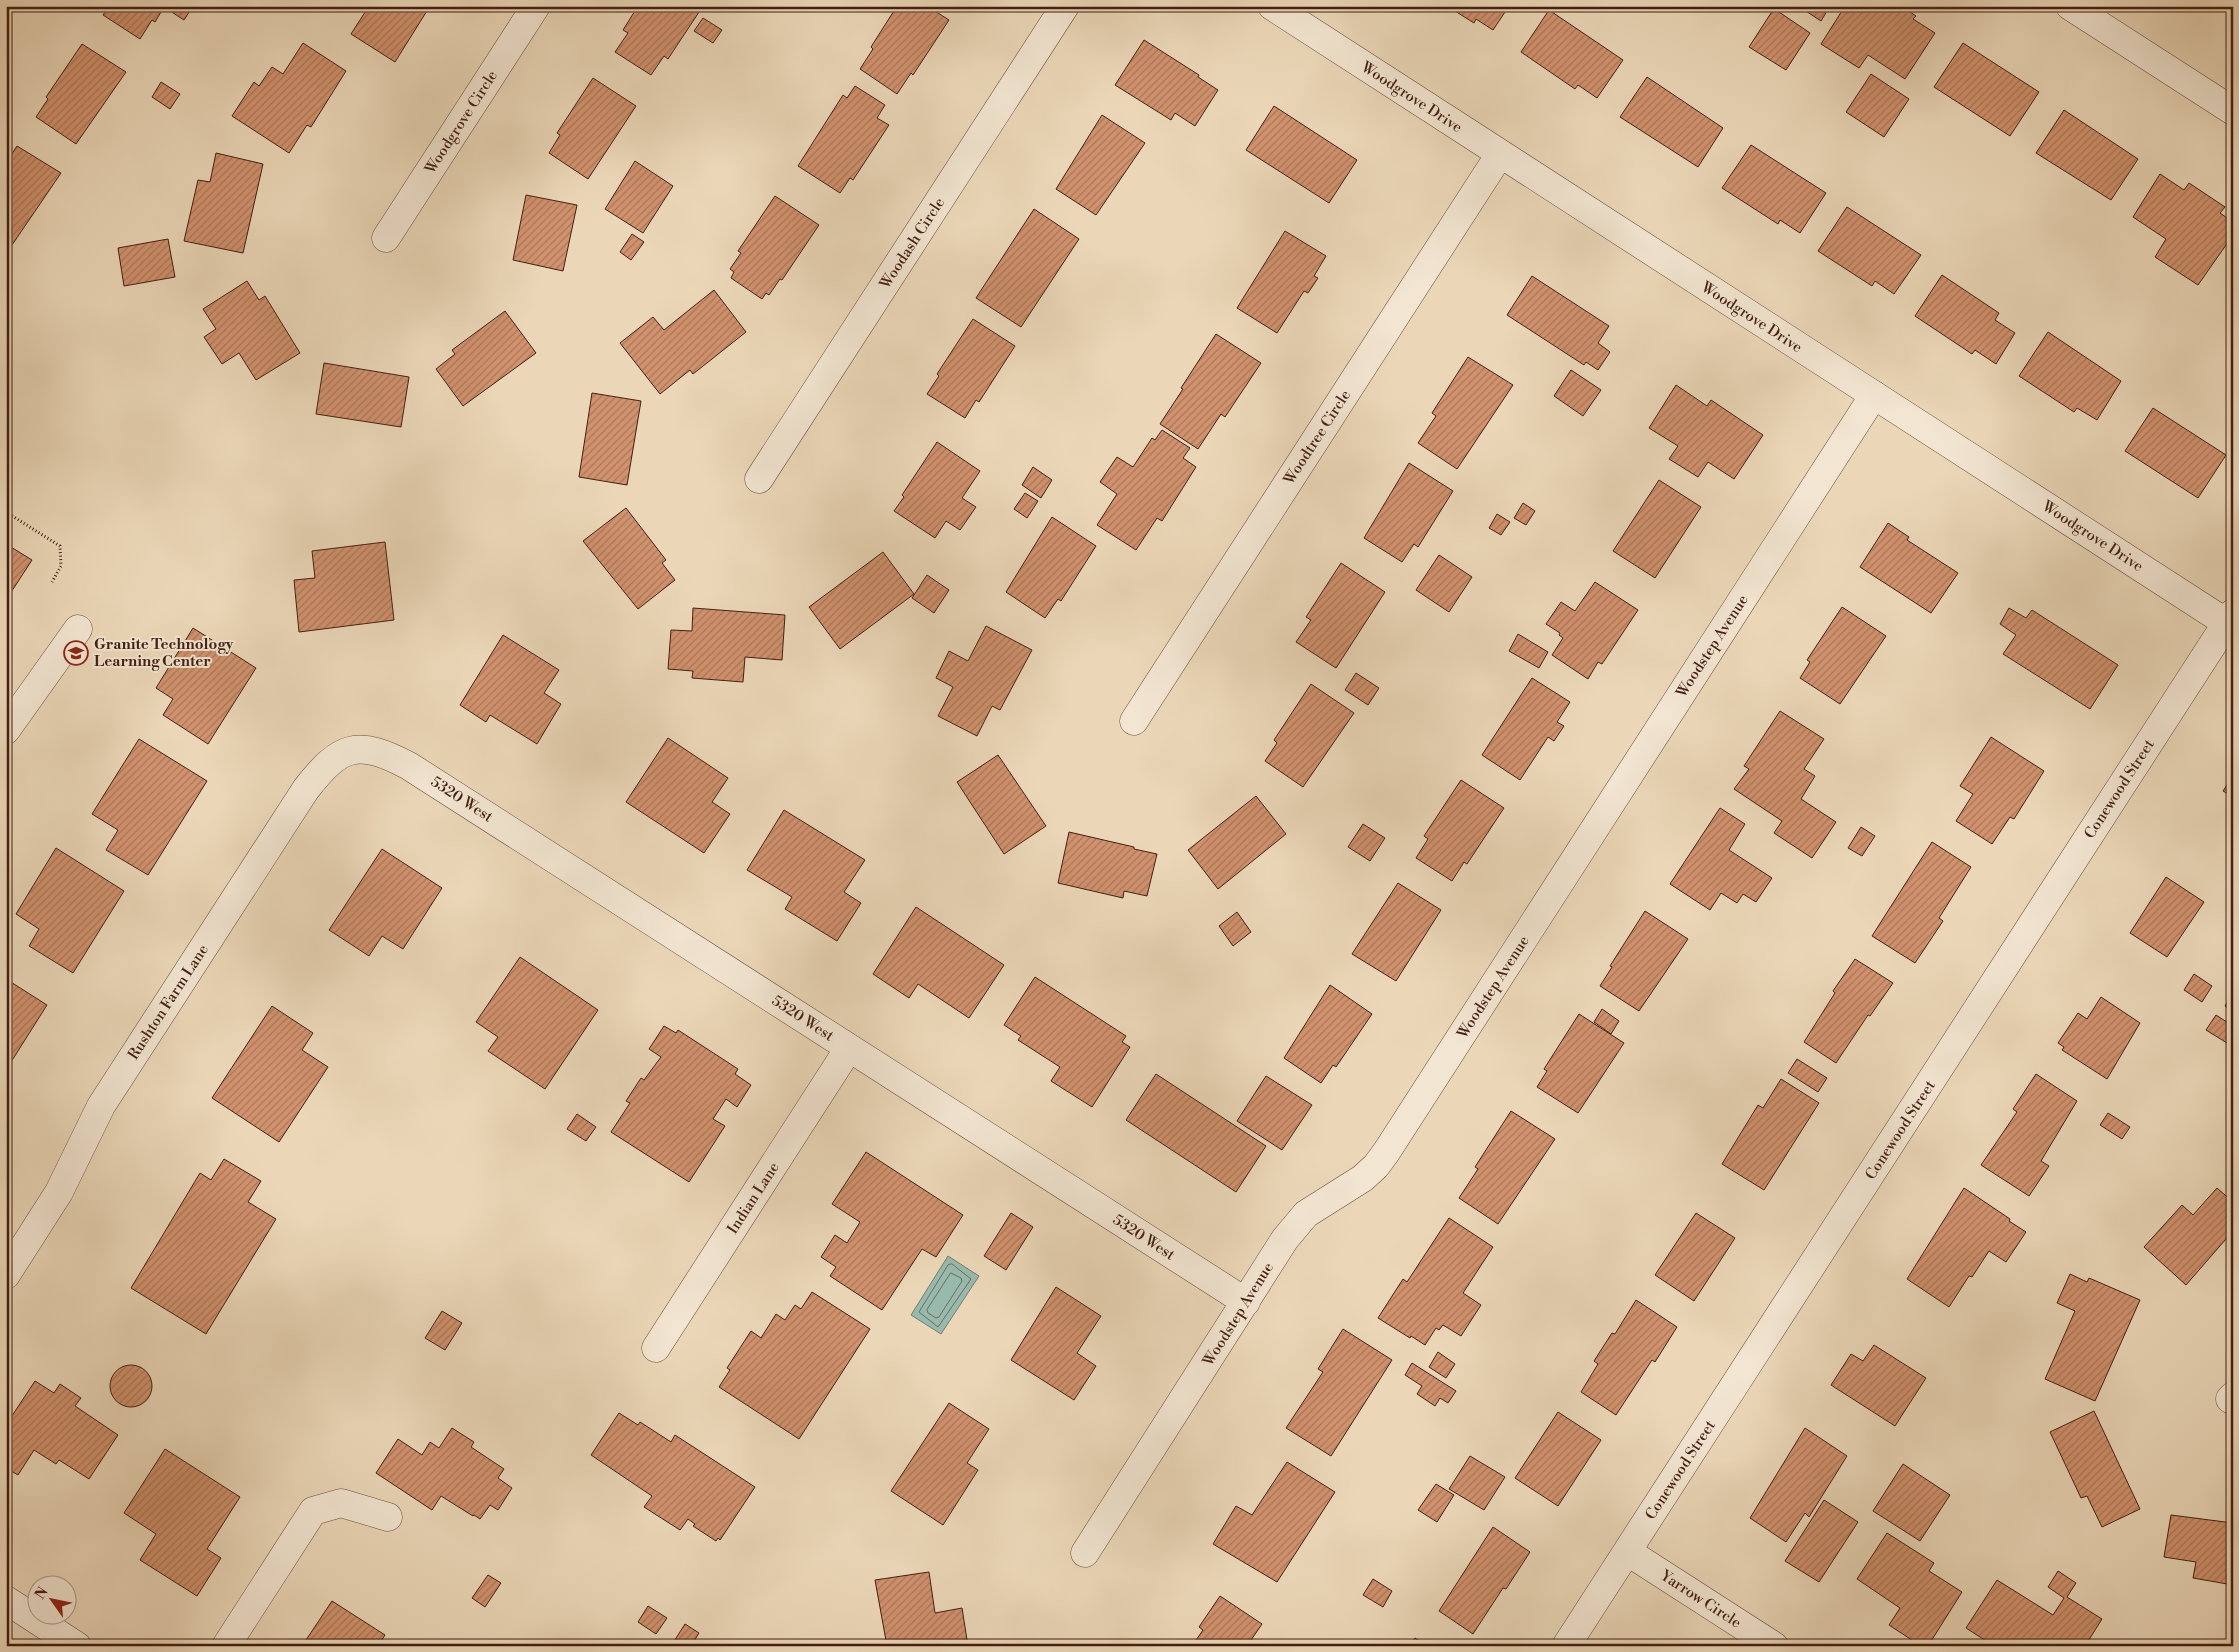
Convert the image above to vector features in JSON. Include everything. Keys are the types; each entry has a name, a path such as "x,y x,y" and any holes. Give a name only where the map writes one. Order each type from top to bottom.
{"street":[{"name":"Woodgrove Circle","path":"386,238 536,6"},
{"name":"Woodash Circle","path":"759,479 1065,6"},
{"name":"Woodgrove Drive","path":"1272,6 1874,395 2231,621"},
{"path":"2070,6 2233,111"},
{"name":"Woodtree Circle","path":"1134,721 1500,154"},
{"name":"Woodstep Avenue","path":"1085,1553 1285,1239 1306,1214 1363,1178 1376,1166 1387,1151 1874,395"},
{"name":"Conewood Street","path":"1566,1646 2231,621"},
{"path":"6,730 78,629"},
{"name":"5320 West","path":"354,749 373,750 409,766 1246,1302"},
{"name":"Rushton Farm Lane","path":"6,1275 59,1192 101,1106 306,789 319,772 335,758 354,749"},
{"name":"Indian Lane","path":"656,1348 850,1048"},
{"path":"226,1646 313,1510 341,1503 388,1517"},
{"name":"Yarrow Circle","path":"1628,1552 1774,1646"},
{"path":"6,1600 77,1646"}],"path":[{"path":"6,512 60,546 61,566 52,582"}],"water":[{"path":"948,1256 979,1276 941,1334 911,1315"}],"building":[{"path":"109,6 193,6 184,20 164,7 155,22 152,20 140,39 103,15"},
{"path":"369,6 430,6 395,62 351,34"},
{"path":"638,6 703,6 668,59 664,56 651,75 615,52 628,33 623,30"},
{"path":"897,6 927,6 949,20 913,75 911,73 897,94 860,69 873,49 871,47"},
{"path":"1447,6 1509,6 1493,30 1476,19 1474,23"},
{"path":"1768,6 1778,6 1776,10 1810,33 1786,70 1749,47 1773,10"},
{"path":"1798,6 1830,6 1821,21"},
{"path":"1845,6 1901,6 1916,16 1913,19 1935,33 1905,79 1868,55 1859,68 1821,44"},
{"path":"1549,10 1623,60 1597,98 1578,85 1575,89 1521,52"},
{"path":"703,18 722,30 713,43 694,31"},
{"path":"1144,40 1199,75 1198,77 1218,90 1195,126 1175,113 1171,120 1115,85"},
{"path":"303,43 346,71 311,127 307,125 289,153 232,116 254,82 259,86 272,67 283,74"},
{"path":"1963,43 2039,92 2010,136 1934,87"},
{"path":"82,44 126,72 76,144 36,117 48,99 46,97"},
{"path":"1871,74 1909,99 1884,137 1846,112"},
{"path":"1647,77 1723,128 1698,167 1620,117"},
{"path":"593,78 636,106 588,179 549,153 560,135 557,133"},
{"path":"161,82 180,94 170,109 152,97"},
{"path":"855,86 885,105 877,118 889,125 853,180 850,178 840,193 798,166 843,95 847,98"},
{"path":"1274,106 1357,160 1329,203 1246,150"},
{"path":"2064,110 2138,159 2111,200 2036,153"},
{"path":"1102,115 1145,143 1096,215 1056,189"},
{"path":"1751,145 1826,193 1800,233 1780,220 1778,224 1722,188"},
{"path":"17,146 61,173 12,245 6,242 6,163"},
{"path":"216,153 263,164 243,253 184,241 198,180 210,182"},
{"path":"635,161 673,186 643,233 605,209"},
{"path":"2160,174 2184,190 2189,183 2225,207 2220,213 2233,222 2233,235 2198,285 2155,257 2166,239 2133,217"},
{"path":"526,195 577,205 563,271 513,260"},
{"path":"775,196 819,225 782,280 780,279 769,295 766,293 762,299 731,278 734,272 730,269 741,253 738,251"},
{"path":"1847,207 1921,255 1894,294 1875,281 1872,286 1818,251"},
{"path":"1034,209 1079,239 1021,327 976,298"},
{"path":"1285,231 1326,256 1314,276 1318,278 1308,293 1304,291 1277,333 1237,308"},
{"path":"632,234 644,242 631,260 620,252"},
{"path":"168,239 175,277 124,286 118,248"},
{"path":"1942,275 1999,313 1995,320 2015,333 1996,364 1975,350 1972,354 1915,316"},
{"path":"1532,276 1609,326 1598,343 1610,352 1598,370 1586,362 1584,365 1507,315"},
{"path":"247,281 259,300 265,296 300,353 256,380 239,353 222,364 204,337 216,329 203,309"},
{"path":"714,290 746,332 693,374 690,370 660,394 620,343 653,317 664,330"},
{"path":"505,311 536,353 463,406 436,369 455,354 452,350"},
{"path":"973,319 1015,346 979,402 976,400 965,418 927,394 939,376 937,374"},
{"path":"2048,332 2121,381 2097,420 2077,408 2074,412 2019,376"},
{"path":"1216,334 1261,363 1225,417 1221,414 1198,449 1160,424"},
{"path":"1468,357 1513,385 1457,469 1418,443 1436,416 1432,413"},
{"path":"324,363 409,377 401,427 316,414"},
{"path":"1571,370 1601,390 1583,416 1554,396"},
{"path":"1676,385 1707,406 1711,400 1763,435 1734,479 1708,462 1698,477 1669,459 1678,446 1649,428"},
{"path":"592,393 641,401 627,485 579,477"},
{"path":"2153,408 2226,455 2198,498 2125,451"},
{"path":"1162,430 1190,448 1183,458 1196,467 1162,521 1157,518 1136,550 1097,525 1117,494 1100,482 1117,457 1133,467 1152,438 1155,440"},
{"path":"937,442 980,471 962,498 976,507 960,530 946,521 935,538 894,511 904,497 902,495"},
{"path":"1409,463 1453,491 1418,547 1414,544 1402,562 1364,538"},
{"path":"1033,467 1052,480 1041,498 1022,485"},
{"path":"1659,480 1701,507 1655,578 1613,551"},
{"path":"1025,493 1038,501 1027,518 1014,509"},
{"path":"1523,503 1535,511 1526,525 1514,518"},
{"path":"626,508 666,560 662,563 675,580 638,609 583,541"},
{"path":"1497,514 1510,522 1501,535 1489,528"},
{"path":"1052,517 1096,546 1061,601 1058,599 1045,618 1006,592"},
{"path":"1888,523 1909,537 1907,540 1958,573 1931,613 1860,567"},
{"path":"385,542 394,620 299,632 294,580 315,578 312,551"},
{"path":"6,544 32,560 6,600"},
{"path":"883,552 914,594 840,649 809,607"},
{"path":"1439,555 1472,577 1449,612 1416,590"},
{"path":"1341,563 1385,592 1336,668 1296,642 1311,620 1306,617"},
{"path":"927,575 949,590 934,613 912,598"},
{"path":"1595,582 1638,610 1602,664 1598,662 1588,679 1552,655 1563,638 1559,635 1560,633 1546,624 1561,602 1575,611"},
{"path":"1842,607 1886,636 1840,704 1800,678 1810,662 1807,660"},
{"path":"693,608 785,615 782,660 745,657 743,682 692,678 693,671 668,669 671,630 692,631"},
{"path":"2009,608 2026,618 2032,610 2118,665 2090,709 2003,654 2016,635 2000,624"},
{"path":"986,626 1032,650 1000,710 992,706 977,736 938,716 953,687 936,678 949,651 968,661"},
{"path":"193,628 256,668 208,744 163,715 173,699 156,688"},
{"path":"1518,634 1548,652 1539,668 1509,651"},
{"path":"503,635 559,670 544,693 561,704 537,744 490,715 486,722 460,705"},
{"path":"1356,673 1379,688 1368,705 1345,690"},
{"path":"1532,678 1570,702 1557,722 1564,726 1554,741 1548,737 1520,780 1482,755"},
{"path":"1311,684 1354,713 1303,787 1265,761 1277,743 1274,740"},
{"path":"1780,711 1824,739 1804,769 1815,776 1801,799 1836,822 1812,858 1774,833 1782,821 1734,789 1749,769 1744,766"},
{"path":"1991,737 2044,771 2014,819 2010,817 1992,844 1956,821 1973,794 1960,786"},
{"path":"668,738 728,778 712,802 730,814 704,853 626,802"},
{"path":"139,739 207,781 148,875 106,850 118,830 92,814"},
{"path":"998,755 1046,826 1004,854 957,782"},
{"path":"2233,776 2233,797 2223,791"},
{"path":"1461,780 1504,808 1467,864 1464,862 1452,881 1416,858 1428,839 1424,836"},
{"path":"1256,796 1286,834 1218,889 1188,850"},
{"path":"1720,808 1745,824 1729,850 1772,878 1756,902 1743,894 1737,903 1721,893 1710,910 1670,884"},
{"path":"784,810 865,860 844,892 861,903 837,941 785,909 792,897 747,870"},
{"path":"1363,824 1385,838 1370,861 1348,847"},
{"path":"1861,827 1875,836 1862,856 1848,848"},
{"path":"1069,832 1157,854 1147,896 1124,891 1123,898 1058,883"},
{"path":"1932,842 1971,867 1939,918 1943,921 1915,963 1872,936"},
{"path":"56,848 124,891 73,973 29,946 39,929 16,914"},
{"path":"382,849 442,888 403,949 382,936 369,956 329,930"},
{"path":"2166,877 2204,902 2167,957 2130,933"},
{"path":"1398,883 1441,910 1396,981 1352,954"},
{"path":"916,907 1004,965 969,1018 918,984 909,998 873,974"},
{"path":"1645,911 1688,939 1639,1011 1600,986 1612,967 1610,966"},
{"path":"1237,912 1251,932 1233,946 1219,926"},
{"path":"520,957 598,1010 545,1089 488,1051 498,1037 476,1022"},
{"path":"1855,959 1893,983 1870,1016 1868,1015 1836,1063 1804,1042 1835,993 1833,991"},
{"path":"2194,974 2212,986 2202,1002 2184,990"},
{"path":"1035,977 1126,1036 1122,1042 1130,1047 1092,1107 1051,1081 1060,1067 1018,1040 1021,1036 1004,1025"},
{"path":"6,979 47,1005 6,1070"},
{"path":"1330,985 1372,1014 1336,1067 1333,1065 1321,1083 1284,1058"},
{"path":"2233,993 2233,1011 2225,1006"},
{"path":"2101,997 2140,1023 2107,1079 2062,1050 2064,1047 2058,1043 2078,1013 2087,1019"},
{"path":"272,1006 313,1033 302,1050 328,1067 279,1142 212,1098"},
{"path":"1602,1009 1619,1021 1611,1034 1594,1022"},
{"path":"1579,1014 1624,1043 1578,1113 1537,1087 1547,1071 1544,1069"},
{"path":"2216,1015 2233,1026 2233,1034 2227,1043 2206,1030"},
{"path":"664,1026 676,1033 678,1030 738,1069 735,1074 751,1085 737,1107 726,1099 713,1119 725,1126 689,1182 611,1132 630,1103 626,1101 641,1078 644,1080 661,1057 649,1049"},
{"path":"1797,1059 1827,1078 1818,1092 1788,1073"},
{"path":"1156,1074 1266,1146 1236,1192 1126,1120"},
{"path":"2036,1074 2077,1101 2041,1161 2049,1166 2029,1196 1981,1165 2017,1112 2013,1109"},
{"path":"1266,1076 1312,1105 1282,1150 1237,1121"},
{"path":"1781,1079 1819,1103 1764,1190 1722,1164 1758,1105 1763,1108"},
{"path":"1511,1111 1555,1139 1498,1224 1459,1198 1478,1169 1475,1167"},
{"path":"2108,1113 2130,1127 2122,1139 2100,1125"},
{"path":"577,1114 596,1127 586,1141 567,1129"},
{"path":"866,1152 963,1215 936,1257 922,1249 882,1310 830,1276 836,1267 821,1257 835,1235 847,1243 860,1222 832,1204"},
{"path":"224,1159 261,1181 248,1202 276,1219 206,1334 131,1288 200,1173 211,1180"},
{"path":"1964,1188 2026,1232 2006,1262 1989,1251 1972,1277 1969,1276 1949,1307 1907,1279"},
{"path":"2217,1188 2233,1202 2233,1231 2186,1285 2144,1247 2182,1205 2193,1215"},
{"path":"1011,1213 1033,1227 1006,1270 984,1256"},
{"path":"1696,1213 1735,1238 1694,1301 1655,1275"},
{"path":"1449,1218 1493,1247 1463,1293 1481,1305 1461,1336 1443,1325 1439,1330 1436,1328 1425,1345 1378,1318 1403,1279 1407,1282"},
{"path":"2070,1274 2087,1282 2089,1278 2140,1300 2095,1401 2045,1379 2075,1311 2057,1303"},
{"path":"1056,1287 1101,1316 1077,1353 1096,1366 1074,1400 1011,1360"},
{"path":"812,1292 870,1329 799,1439 719,1387 730,1370 727,1368 751,1331 761,1338 776,1314 785,1320 795,1305 801,1309"},
{"path":"1636,1300 1677,1327 1655,1362 1652,1360 1616,1415 1581,1392 1598,1364 1594,1361 1612,1333 1615,1334"},
{"path":"442,1311 462,1323 445,1350 425,1338"},
{"path":"1343,1329 1392,1360 1331,1456 1286,1428 1323,1372 1318,1369"},
{"path":"1874,1345 1926,1378 1895,1426 1831,1385 1851,1354 1863,1361"},
{"path":"1438,1352 1455,1364 1446,1378 1429,1367"},
{"path":"1412,1363 1456,1391 1448,1403 1440,1398 1435,1406 1417,1394 1422,1386 1405,1375"},
{"path":"135,1365 143,1368 149,1374 152,1386 149,1398 143,1404 127,1407 119,1404 113,1398 110,1382 113,1374 119,1368"},
{"path":"35,1381 54,1393 60,1384 81,1398 75,1406 118,1435 89,1479 59,1460 56,1464 34,1450 18,1475 6,1468 6,1425"},
{"path":"949,1403 989,1429 967,1463 978,1470 943,1525 891,1491"},
{"path":"2094,1411 2140,1509 2102,1527 2087,1496 2081,1498 2050,1432"},
{"path":"1558,1412 1601,1440 1558,1506 1515,1478"},
{"path":"619,1413 638,1425 640,1422 671,1442 675,1435 755,1487 720,1540 718,1538 716,1541 693,1526 695,1524 688,1519 680,1530 644,1507 652,1496 591,1455"},
{"path":"452,1428 474,1442 471,1447 504,1469 498,1478 512,1488 498,1510 490,1505 480,1519 441,1496 432,1510 376,1473 398,1439 422,1455 430,1442 439,1448"},
{"path":"1805,1428 1847,1456 1809,1517 1805,1513 1786,1542 1750,1518"},
{"path":"165,1449 240,1497 207,1549 221,1558 197,1596 140,1560 156,1534 124,1513"},
{"path":"1470,1456 1505,1477 1484,1510 1449,1489"},
{"path":"1287,1462 1335,1492 1277,1582 1213,1544 1236,1506 1252,1515"},
{"path":"1903,1464 1950,1495 1920,1541 1873,1511"},
{"path":"1436,1484 1454,1495 1437,1522 1418,1510"},
{"path":"1824,1500 1858,1522 1819,1582 1785,1561"},
{"path":"2171,1515 2233,1523 2233,1585 2193,1578 2196,1562 2164,1557"},
{"path":"1493,1527 1530,1552 1506,1589 1503,1588 1473,1634 1439,1611"},
{"path":"1887,1533 1934,1563 1929,1571 1962,1592 1928,1646 1921,1646 1889,1625 1900,1608 1857,1579"},
{"path":"2058,1571 2076,1583 2067,1597 2102,1619 2085,1646 1994,1646 1966,1628 1997,1580 2053,1615 2064,1598 2048,1587"},
{"path":"929,1572 935,1613 962,1608 968,1646 887,1646 875,1580"},
{"path":"488,1575 501,1583 485,1607 472,1598"},
{"path":"1373,1579 1392,1591 1383,1607 1363,1595"},
{"path":"1220,1596 1262,1624 1247,1646 1192,1646 1203,1630 1199,1627"},
{"path":"332,1601 385,1635 378,1646 315,1646 306,1640"},
{"path":"648,1606 667,1618 656,1634 638,1622"},
{"path":"685,1624 699,1633 691,1646 671,1646"},
{"path":"1415,1638 1428,1646 1410,1646"},
{"path":"642,1640 651,1646 638,1646"}],"place":[{"name":"Granite Technology Learning Center","path":"76,653"}]}
